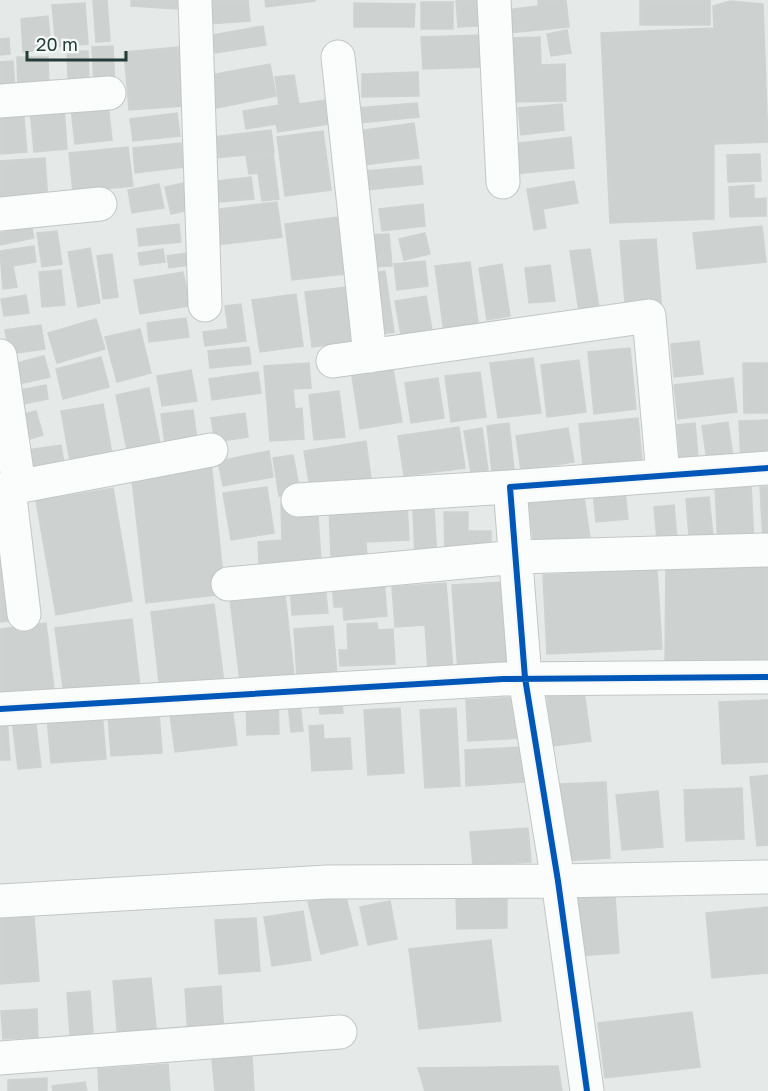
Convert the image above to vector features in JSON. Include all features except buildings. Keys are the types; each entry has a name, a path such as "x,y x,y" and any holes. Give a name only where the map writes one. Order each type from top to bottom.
{"street":[{"path":"195,0 204,305"},
{"path":"494,0 502,182"},
{"path":"338,57 370,356"},
{"path":"0,101 110,93"},
{"path":"0,214 100,204"},
{"path":"333,361 649,316 663,475"},
{"path":"0,356 10,488 24,614"},
{"path":"10,488 212,450"},
{"path":"298,500 768,468"},
{"path":"510,487 525,678 558,881 587,1091"},
{"path":"228,584 516,558 768,550"},
{"path":"0,709 525,678 768,677"},
{"path":"0,901 327,882 768,877"},
{"path":"0,1058 340,1032"}],"cycle path":[{"path":"587,1091 558,881 525,678 510,487 768,468"},
{"path":"0,709 503,679 768,677"}]}
